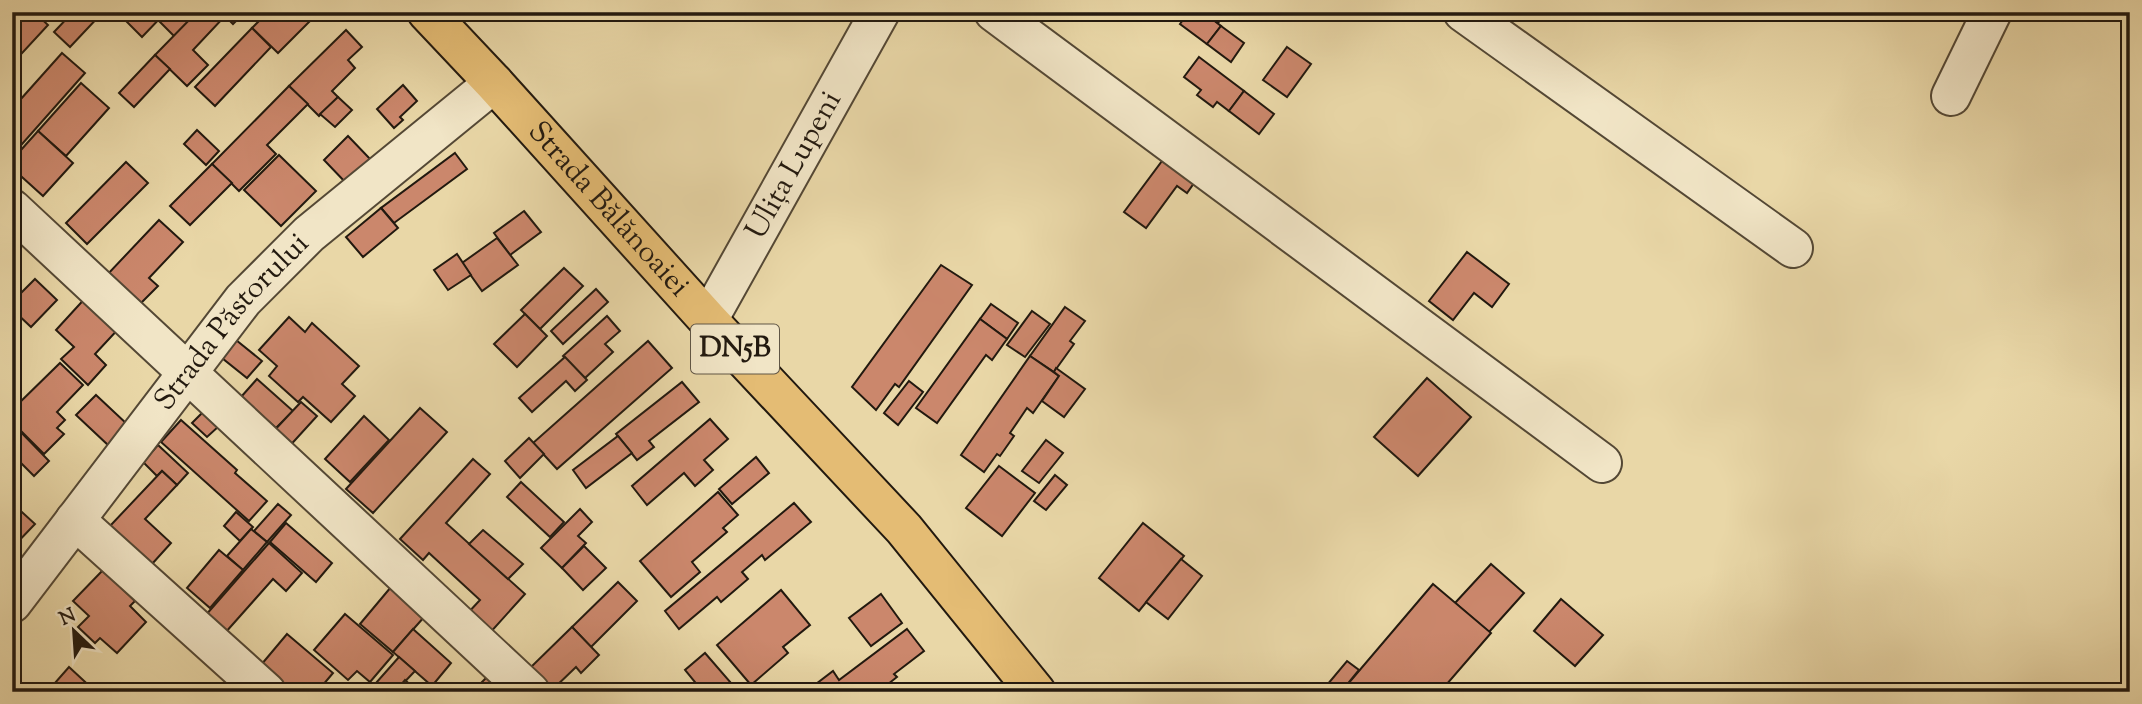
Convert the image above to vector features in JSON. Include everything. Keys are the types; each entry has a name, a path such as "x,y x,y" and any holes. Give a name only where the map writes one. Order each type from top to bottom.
{"main road":[{"name":"Strada Bălănoaiei","path":"427,12 708,320 904,529 1036,692"}],"street":[{"name":"Ulița Lupeni","path":"708,320 880,12"},
{"path":"994,12 1602,463"},
{"path":"1463,12 1793,248"},
{"path":"1951,96 1992,12"},
{"name":"Strada Păstorului","path":"12,603 243,300 309,234 494,83"},
{"path":"12,209 530,692"},
{"path":"75,520 266,692"}],"building":[{"path":"23,12 34,12 48,25 12,64 12,24"},
{"path":"73,12 103,12 70,47 54,32"},
{"path":"126,12 166,12 142,37 122,17"},
{"path":"166,12 188,12 193,17 174,36 158,20"},
{"path":"197,12 221,12 225,16 193,50 208,65 187,86 155,55"},
{"path":"221,12 245,12 233,24"},
{"path":"268,12 319,12 278,53 252,28"},
{"path":"1189,12 1203,12 1221,26 1207,44 1180,24"},
{"path":"1203,12 1226,12 1218,23"},
{"path":"1221,26 1244,43 1231,62 1207,44"},
{"path":"252,28 271,47 215,106 195,87"},
{"path":"346,30 362,47 348,60 355,68 332,91 338,97 319,116 289,86"},
{"path":"1287,47 1311,64 1287,97 1263,80"},
{"path":"62,53 85,73 15,152 12,149 12,109"},
{"path":"155,55 170,69 134,107 119,93"},
{"path":"1199,57 1244,91 1229,111 1217,102 1213,107 1197,95 1201,90 1184,77"},
{"path":"81,83 109,108 66,156 38,131"},
{"path":"403,85 417,101 400,117 403,120 394,128 377,109"},
{"path":"289,86 308,104 267,145 276,154 239,191 212,164"},
{"path":"1244,91 1274,114 1259,134 1229,111"},
{"path":"338,97 352,110 335,127 320,114"},
{"path":"197,130 219,151 206,165 184,144"},
{"path":"38,131 73,163 43,196 12,168 12,160"},
{"path":"348,136 372,161 348,185 324,160"},
{"path":"455,153 467,169 394,223 381,208"},
{"path":"1168,153 1199,176 1187,193 1177,186 1146,228 1124,212"},
{"path":"279,155 316,191 281,226 244,190"},
{"path":"126,162 148,183 87,244 66,223"},
{"path":"212,164 232,183 190,225 170,206"},
{"path":"381,208 398,228 363,257 346,237"},
{"path":"524,211 541,232 510,255 494,233"},
{"path":"159,220 183,242 149,278 158,286 138,306 106,276"},
{"path":"497,238 518,265 482,291 462,263"},
{"path":"1467,252 1509,284 1492,307 1474,293 1453,320 1429,301"},
{"path":"457,254 471,275 448,290 434,270"},
{"path":"941,265 972,285 899,387 895,384 876,410 852,387"},
{"path":"564,268 583,286 540,329 521,310"},
{"path":"35,279 57,300 31,327 12,309 12,302"},
{"path":"596,289 608,302 563,344 551,331"},
{"path":"89,294 122,325 95,354 106,365 88,385 61,359 74,347 56,330"},
{"path":"991,304 1018,323 1007,339 980,319"},
{"path":"1065,307 1085,321 1070,341 1074,344 1054,372 1030,356"},
{"path":"1032,311 1050,324 1025,357 1007,345"},
{"path":"525,314 547,336 517,367 494,344"},
{"path":"607,316 620,331 605,344 613,352 585,378 563,356"},
{"path":"289,317 305,332 312,323 359,366 342,384 355,396 331,422 303,397 298,402 269,376 277,366 259,350"},
{"path":"980,319 1007,339 992,360 986,355 937,423 916,408"},
{"path":"236,340 262,361 247,378 222,358"},
{"path":"648,341 672,368 557,469 533,443"},
{"path":"1030,356 1059,376 1033,413 1027,408 1010,433 1014,436 984,472 961,455"},
{"path":"565,357 587,380 575,391 566,381 532,412 519,398"},
{"path":"60,363 83,385 57,412 65,420 57,428 64,434 44,454 12,422 12,410"},
{"path":"1056,368 1085,389 1064,417 1042,401 1059,376 1054,372"},
{"path":"1427,378 1471,417 1418,476 1374,437"},
{"path":"257,379 293,411 276,428 241,397"},
{"path":"909,381 923,392 898,425 884,413"},
{"path":"682,382 699,402 649,441 654,447 637,460 616,434"},
{"path":"96,395 128,425 108,445 76,415"},
{"path":"301,402 317,416 286,450 270,435"},
{"path":"420,408 447,432 373,513 346,489"},
{"path":"204,411 219,426 207,437 192,423"},
{"path":"364,416 389,440 350,482 325,459"},
{"path":"710,419 728,439 704,460 713,470 695,486 684,473 647,505 632,486"},
{"path":"181,420 267,501 249,521 161,442"},
{"path":"12,423 49,461 34,476 12,454"},
{"path":"618,436 632,453 586,488 573,470"},
{"path":"529,438 544,454 520,478 505,461"},
{"path":"1046,440 1063,453 1039,483 1022,471"},
{"path":"158,445 188,473 177,485 162,471 157,476 143,462"},
{"path":"756,457 769,473 732,504 719,489"},
{"path":"473,459 490,474 446,523 525,594 488,635 466,615 480,600 429,553 423,560 400,539"},
{"path":"999,466 1035,493 1002,536 966,508"},
{"path":"162,471 177,485 145,519 171,543 152,564 110,526"},
{"path":"1055,475 1067,485 1046,510 1034,501"},
{"path":"521,482 564,522 550,537 507,497"},
{"path":"718,492 738,515 723,528 727,532 692,562 700,572 671,597 640,561"},
{"path":"12,503 35,524 12,548"},
{"path":"794,503 811,522 765,560 762,555 742,572 748,579 721,602 717,597 679,629 665,611"},
{"path":"278,504 291,515 267,542 254,531"},
{"path":"580,509 592,522 578,536 586,543 562,568 541,548"},
{"path":"236,512 253,527 240,541 224,526"},
{"path":"286,523 332,563 316,582 270,542"},
{"path":"1143,523 1184,556 1139,611 1099,578"},
{"path":"251,529 267,542 243,570 227,556"},
{"path":"483,530 523,564 508,579 469,544"},
{"path":"269,543 302,573 286,591 273,579 225,633 205,616"},
{"path":"584,546 606,568 583,590 562,568"},
{"path":"219,550 243,570 210,608 187,588"},
{"path":"1181,559 1202,576 1168,619 1146,602"},
{"path":"1491,564 1524,593 1489,632 1455,603"},
{"path":"103,570 135,601 130,606 146,622 117,653 100,638 95,643 78,627 89,616 73,601"},
{"path":"618,582 637,601 591,647 572,627"},
{"path":"1433,584 1491,633 1440,692 1341,692"},
{"path":"391,587 425,616 393,652 360,624"},
{"path":"781,590 810,625 783,647 788,653 751,685 717,645"},
{"path":"881,594 902,623 871,646 849,618"},
{"path":"1561,599 1603,635 1575,666 1534,631"},
{"path":"345,614 393,655 370,682 357,671 348,680 314,650"},
{"path":"572,627 599,655 581,673 576,667 551,691 529,669"},
{"path":"413,629 451,663 432,686 393,652"},
{"path":"907,629 924,651 894,674 897,677 878,692 822,692 816,684 833,671 839,680"},
{"path":"287,634 333,673 317,692 293,692 261,665"},
{"path":"705,653 738,692 703,692 685,670"},
{"path":"399,657 415,671 395,692 368,692"},
{"path":"1347,661 1359,670 1341,692 1334,692 1327,685"},
{"path":"69,667 96,692 47,692"},
{"path":"491,673 511,692 486,692 479,685"},
{"path":"405,680 418,692 395,692"}]}
